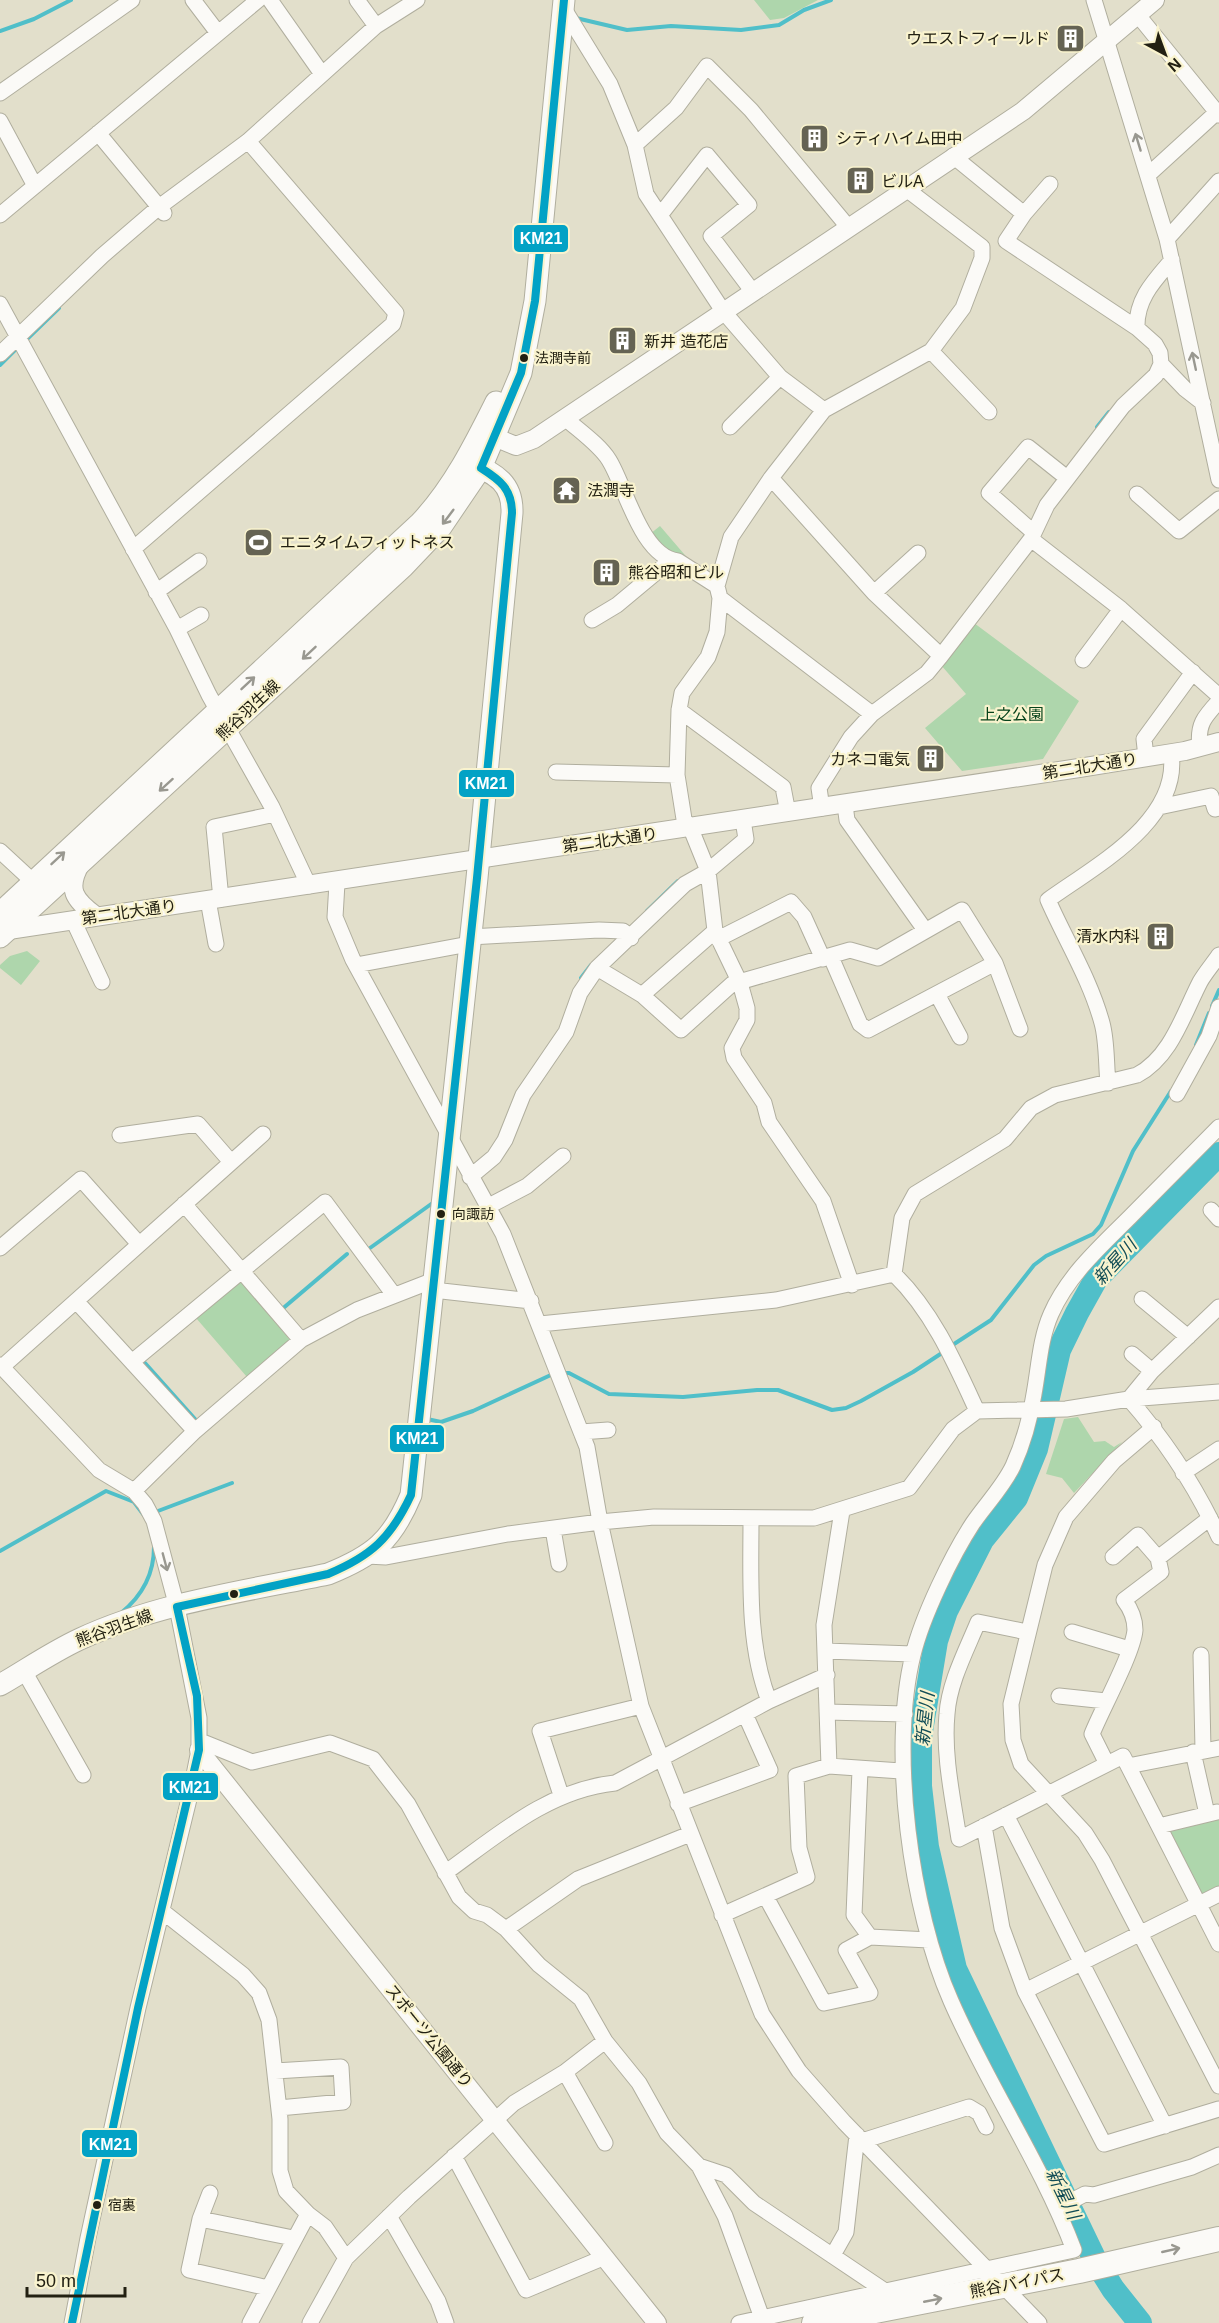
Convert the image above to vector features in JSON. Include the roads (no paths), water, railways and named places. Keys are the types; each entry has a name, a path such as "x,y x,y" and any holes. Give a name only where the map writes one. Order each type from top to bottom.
{"highway":[{"name":"熊谷バイパス","path":"814,2323 996,2278 1078,2271 1219,2239"}],"main road":[{"name":"熊谷羽生線","path":"2,928 40,888 223,720 414,556 450,514 516,371 535,301 565,13"},
{"name":"熊谷羽生線","path":"0,1684 79,1639 177,1607 328,1574 367,1556 387,1540 400,1521 411,1495 479,858 512,499 499,479 473,464"},
{"name":"熊谷羽生線","path":"40,888 82,862 223,720"}],"street":[{"path":"0,93 132,0"},
{"path":"193,0 218,33"},
{"path":"0,214 258,0"},
{"path":"270,0 322,74"},
{"path":"357,0 376,26"},
{"path":"0,354 20,341 161,210 250,144 322,74 376,26 417,0"},
{"path":"1094,0 1167,238 1219,480"},
{"path":"488,435 516,446 524,444 565,418 1023,111 1155,0"},
{"path":"565,13 610,84 635,145 646,194 723,311 780,377 824,410"},
{"path":"1137,14 1218,114 1148,174"},
{"path":"635,145 676,108 707,66 758,118 849,228"},
{"path":"0,122 35,186"},
{"path":"98,133 161,210"},
{"path":"133,549 393,324 396,313 250,144"},
{"path":"661,214 707,155 749,205 711,236 753,292"},
{"path":"953,156 1024,214"},
{"path":"1167,238 1219,181"},
{"path":"1006,241 1024,214 1050,184"},
{"path":"905,188 982,247"},
{"path":"822,808 819,788 851,737 872,714 927,673 1032,535 1047,505 1067,478 1123,406 1156,375 1161,364 1160,352 1155,344 1137,328 1006,241 988,243 982,247"},
{"path":"852,1285 823,1201 769,1122 764,1103 734,1058 732,1048 747,1020 747,1008 740,982 717,934 708,871 691,829 684,819 677,775 679,710 682,693 708,657 717,632 719,592 731,537 771,478 824,410 931,351 963,308 982,258 982,247"},
{"path":"1137,328 1140,304 1149,287 1172,260"},
{"path":"0,304 177,629 223,720 275,814 309,886"},
{"path":"931,351 989,412"},
{"path":"1161,364 1185,389 1203,403"},
{"path":"730,427 780,377"},
{"path":"1208,422 1219,408"},
{"path":"565,418 609,459 637,521 655,547 719,592 872,714"},
{"path":"1067,478 1028,447 989,493 1032,535 1121,609 1219,696"},
{"path":"771,478 874,593 941,656"},
{"path":"1137,494 1179,531 1219,499"},
{"path":"874,593 918,553"},
{"path":"592,620 617,605 671,560"},
{"path":"156,592 199,561"},
{"path":"1083,660 1121,609"},
{"path":"177,629 201,615"},
{"path":"1146,757 1144,739 1193,672"},
{"path":"1200,747 1198,732 1202,719 1219,701"},
{"path":"679,710 783,787 788,813"},
{"name":"第二北大通り","path":"2,928 337,883 479,858 691,829 1171,753 1219,742"},
{"path":"1108,1083 1102,1024 1085,974 1068,945 1048,900 1129,842 1159,807 1169,788 1173,770 1171,753"},
{"path":"556,772 677,775"},
{"path":"1159,807 1211,796 1215,809 1219,808"},
{"path":"845,805 847,820 925,930"},
{"path":"216,944 214,827 275,814"},
{"path":"470,1177 494,1157 505,1140 523,1095 566,1032 580,993 597,968 685,884 708,871 746,839 743,820"},
{"path":"3,860 40,888"},
{"path":"82,862 73,877 74,890 78,902 96,916"},
{"path":"337,883 335,917 356,965 503,1234 587,1447 600,1522 641,1706 762,2014 798,2072 1039,2323"},
{"path":"642,996 717,934 791,902 804,917 860,1023 868,1030 995,963"},
{"path":"597,968 642,996 681,1030 732,984 850,950 878,958 962,910 995,963 1020,1029"},
{"path":"73,920 102,982"},
{"path":"356,965 470,940 599,930 622,931 631,938"},
{"path":"894,1274 902,1218 915,1194 1005,1140 1031,1107 1055,1095 1137,1075 1159,1060 1179,1026 1201,980 1219,955"},
{"path":"937,994 960,1037"},
{"path":"1177,1094 1209,1036 1219,1007"},
{"path":"120,1135 198,1124 231,1162"},
{"path":"739,2323 888,2293 996,2278 1074,2250 1058,2208 951,2002 929,1940 912,1852 901,1771 905,1714 913,1654 948,1567 972,1525 1010,1473 1022,1446 1041,1345 1050,1315 1063,1291 1085,1262 1219,1127"},
{"path":"72,2323 88,2238 199,1746 196,1694 177,1607 154,1521 134,1491 99,1470 3,1373 76,1301 263,1134"},
{"path":"487,1207 527,1186 563,1156"},
{"path":"0,1248 81,1179 139,1244"},
{"path":"133,1361 325,1202 394,1295"},
{"path":"184,1204 301,1341"},
{"path":"540,1324 776,1300 894,1274"},
{"path":"894,1274 911,1290 942,1337 977,1411"},
{"path":"134,1491 195,1431 301,1341 357,1310 394,1295 433,1285 531,1301"},
{"path":"1142,1299 1188,1337"},
{"path":"76,1301 195,1431"},
{"path":"1129,1399 1152,1371 1219,1307"},
{"path":"1132,1354 1152,1371"},
{"path":"367,1556 386,1557 553,1528 654,1517 814,1518 909,1488 953,1428 977,1411 1066,1409 1129,1399 1219,1392"},
{"path":"1129,1399 1154,1427 1201,1499 1219,1537"},
{"path":"1154,1427 1114,1461 1066,1516 1045,1565 1027,1632 1011,1704 1011,1723 1021,1764 1085,1833 1219,2086"},
{"path":"581,1432 608,1430"},
{"path":"1183,1473 1219,1449"},
{"path":"829,1766 824,1624 842,1511"},
{"path":"1158,1558 1210,1518"},
{"path":"751,1519 751,1599 760,1678 769,1701"},
{"path":"553,1528 559,1564"},
{"path":"1107,1764 1092,1734 1135,1630 1132,1611 1124,1600 1161,1572 1158,1558 1138,1535 1113,1557"},
{"path":"1027,1632 978,1622 956,1678 947,1713 948,1759 959,1839 1123,1756 1219,1944"},
{"path":"1072,1632 1129,1649"},
{"path":"825,1650 913,1654"},
{"path":"1159,1826 1212,1813 1198,1751 1201,1655"},
{"path":"24,1671 83,1775"},
{"path":"445,1873 516,1822 561,1795 591,1786 615,1783 663,1760 769,1701 827,1675"},
{"path":"1059,1696 1106,1701"},
{"path":"561,1795 540,1731 641,1706"},
{"path":"827,1712 905,1714"},
{"path":"678,1804 770,1770 745,1714"},
{"path":"199,1746 252,1762 330,1743 373,1760 408,1804 459,1897 466,1904 506,1929 539,1965 580,1999 605,2041 639,2083 667,2133 699,2166 724,2216 762,2318"},
{"name":"スポーツ公園通り","path":"199,1746 657,2323"},
{"path":"1128,1766 1219,1748"},
{"path":"722,1915 807,1877 799,1848 796,1776 829,1766 860,1770 901,1771"},
{"path":"860,1770 854,1915 870,1937"},
{"path":"1006,1815 1165,2126"},
{"path":"984,1826 1002,1928 1025,1991 1104,2144 1219,2109"},
{"path":"506,1929 578,1880 690,1834"},
{"path":"1025,1991 1219,1894"},
{"path":"766,1897 824,2003 870,1993 846,1950 870,1937 929,1940"},
{"path":"162,1911 243,1975 259,1993 269,2020 279,2108 280,2171 286,2191 308,2214 325,2227 346,2258"},
{"path":"310,2323 346,2258 389,2216 514,2103 566,2072 605,2041"},
{"path":"1205,2057 1219,2050"},
{"path":"275,2071 341,2067 343,2102 279,2108"},
{"path":"566,2072 605,2143"},
{"path":"859,2138 969,2107 979,2113 986,2127"},
{"path":"833,2255 846,2232 859,2138"},
{"path":"1058,2208 1085,2194 1094,2195 1192,2168 1219,2155"},
{"path":"454,2156 526,2290 605,2257"},
{"path":"699,2166 726,2175 754,2203 888,2293"},
{"path":"210,2193 200,2219 189,2270 268,2288"},
{"path":"250,2323 293,2238 308,2214"},
{"path":"389,2216 438,2301 446,2323"},
{"path":"200,2219 293,2238"}],"waterway":[{"path":"0,31 34,19 71,0"},
{"path":"576,18 627,30 671,26 741,30 779,25 804,10 831,0"},
{"path":"24,342 59,308"},
{"path":"0,365 18,347"},
{"path":"1097,427 1109,412"},
{"path":"647,911 678,881"},
{"path":"581,978 591,965"},
{"path":"1212,1006 1219,990"},
{"path":"1196,1045 1209,1013"},
{"path":"951,1346 991,1320 1034,1265 1046,1256 1093,1234 1101,1225 1133,1151 1171,1091"},
{"name":"新星川","path":"1140,2323 1113,2289 1095,2260 955,1969 927,1847 920,1786 920,1737 936,1641 946,1611 982,1540 1016,1498 1036,1449 1059,1350 1077,1313 1096,1279 1219,1154"},
{"path":"370,1248 434,1202"},
{"path":"281,1310 347,1254"},
{"path":"564,1373 569,1373 609,1394 683,1397 778,1390 832,1410 846,1408 861,1401 945,1351"},
{"path":"145,1363 195,1419"},
{"path":"427,1419 441,1422 473,1411 553,1374"},
{"path":"158,1511 232,1483"},
{"path":"0,1551 106,1491 134,1502 143,1514"},
{"path":"121,1613 141,1592 152,1566 154,1547"}],"place":[{"name":"ウエストフィールド","path":"1071,38"},
{"name":"シティハイム田中","path":"815,138"},
{"name":"ビルA","path":"860,181"},
{"name":"新井 造花店","path":"623,341"},
{"name":"法潤寺前","path":"524,358"},
{"name":"法潤寺","path":"566,490"},
{"name":"エニタイムフィットネス","path":"259,542"},
{"name":"熊谷昭和ビル","path":"607,572"},
{"name":"カネコ電気","path":"931,759"},
{"name":"清水内科","path":"1161,936"},
{"name":"向諏訪","path":"441,1214"},
{"name":"宿裏","path":"97,2205"}],"park label":[{"name":"上之公園","path":"1012,714"}]}
